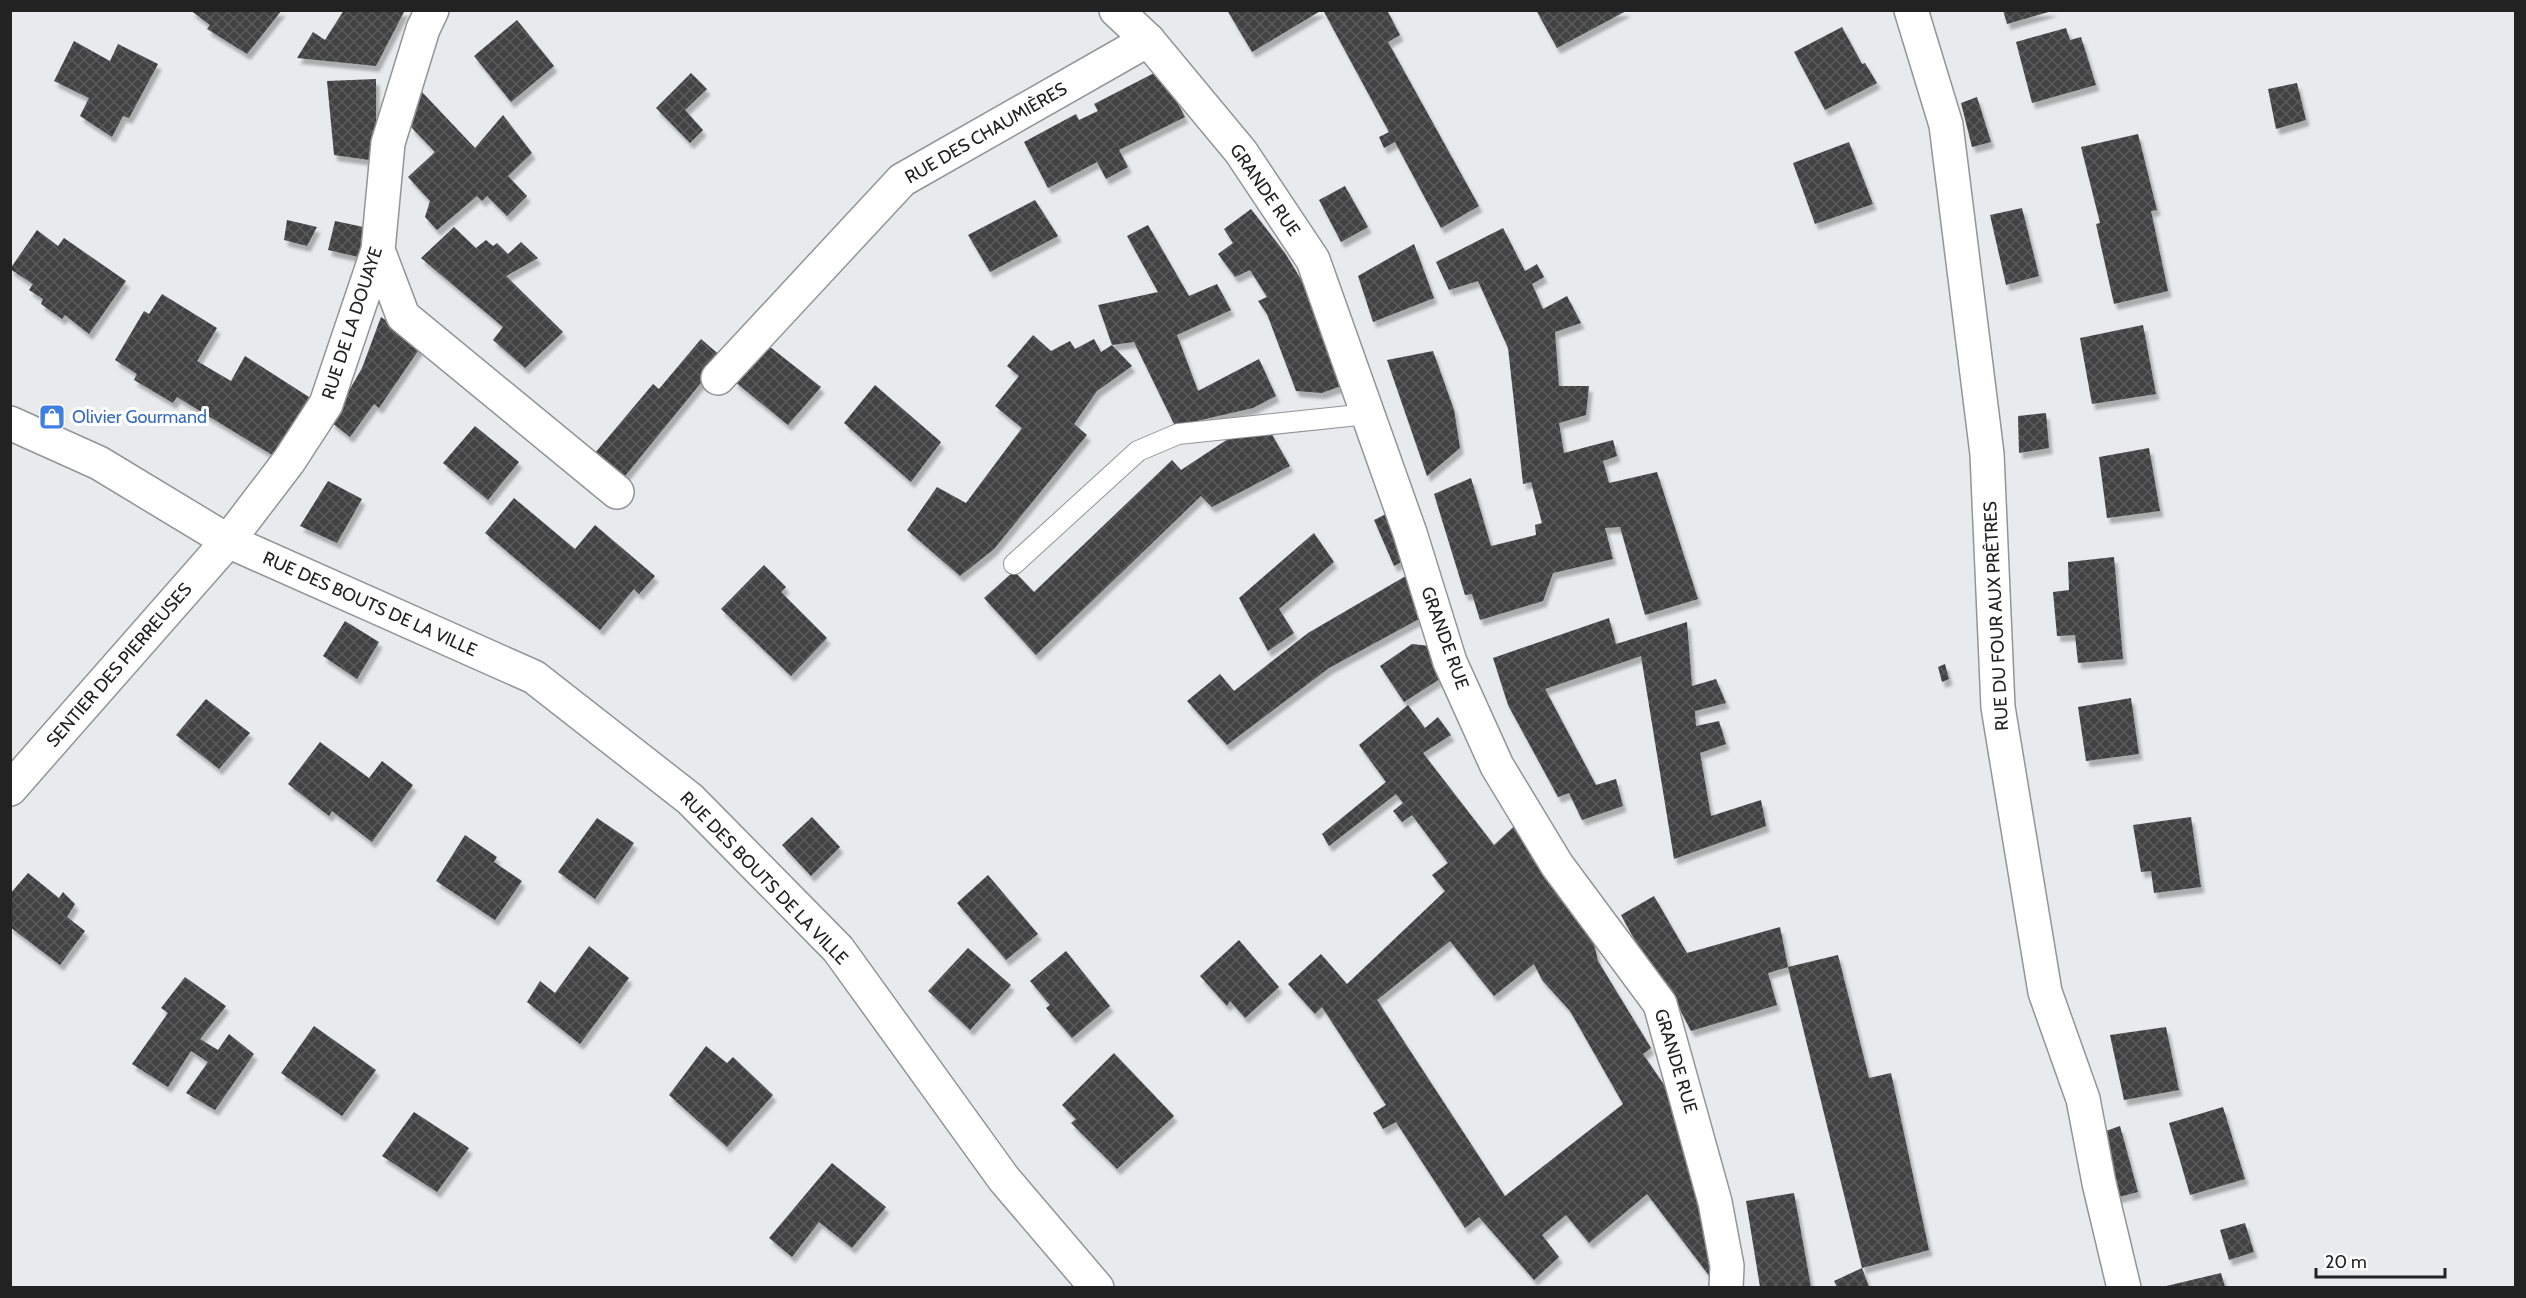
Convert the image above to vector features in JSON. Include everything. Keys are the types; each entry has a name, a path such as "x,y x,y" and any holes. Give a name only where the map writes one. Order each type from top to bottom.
{"street":[{"name":"RUE DE LA DOUAYE","path":"228,541 289,461 326,404 378,250 388,143 423,30 432,10"},
{"name":"GRANDE RUE","path":"1116,10 1148,40 1240,152 1313,260 1410,533 1450,662 1497,766 1557,865 1660,1004 1715,1202 1727,1266 1726,1287"},
{"name":"RUE DU FOUR AUX PRÊTRES","path":"1911,10 1946,124 1987,454 1998,707 2042,970 2055,1022 2083,1099 2099,1183 2124,1287"},
{"name":"RUE DES CHAUMIÈRES","path":"718,378 902,180 1148,40"},
{"path":"378,250 403,316 617,492"},
{"name":"RUE DES BOUTS DE LA VILLE","path":"10,423 99,463 228,541 534,677 690,799 838,949 1004,1179 1097,1287"},
{"name":"SENTIER DES PIERREUSES","path":"10,789 228,541"}],"lane":[{"path":"1014,564 1103,481 1138,451 1148,446 1178,434 1368,414"}],"building":[{"path":"190,10 282,10 247,54 207,29 210,25"},
{"path":"344,10 405,10 376,66 297,58 313,32 325,40"},
{"path":"1227,10 1322,10 1252,52"},
{"path":"1323,10 1387,10 1400,35 1388,42 1479,206 1441,228 1395,142 1384,148 1379,137 1389,132"},
{"path":"1536,10 1628,10 1557,48"},
{"path":"2003,10 2052,10 2052,11 2007,24"},
{"path":"517,20 554,66 511,102 474,56"},
{"path":"1842,27 1862,64 1865,63 1877,83 1825,110 1794,52"},
{"path":"2066,28 2070,40 2081,37 2096,85 2032,103 2016,42"},
{"path":"74,41 110,61 118,44 158,64 129,118 123,116 112,137 80,116 89,98 54,81"},
{"path":"1160,70 1185,117 1119,150 1128,167 1106,179 1097,162 1048,188 1024,142 1076,114 1079,120 1098,111 1094,104"},
{"path":"691,73 707,89 685,110 703,130 690,143 656,108"},
{"path":"376,79 376,161 334,155 327,81"},
{"path":"2297,83 2306,120 2276,129 2268,89"},
{"path":"422,92 475,148 503,115 532,153 508,176 527,196 507,216 487,196 482,201 477,196 437,230 425,217 430,201 408,177 435,152 411,127"},
{"path":"1977,97 1991,142 1972,147 1961,103"},
{"path":"2138,134 2157,210 2151,211 2168,291 2114,304 2096,224 2100,223 2081,147"},
{"path":"1849,142 1873,204 1815,224 1793,163"},
{"path":"1345,186 1368,227 1341,242 1319,200"},
{"path":"1035,200 1058,236 990,272 968,235"},
{"path":"2022,208 2039,276 2006,285 1990,215"},
{"path":"1251,209 1285,253 1311,296 1349,383 1322,393 1296,391 1267,314 1258,301 1267,297 1250,270 1235,277 1218,254 1233,243 1224,229"},
{"path":"287,220 317,227 307,246 284,240"},
{"path":"335,221 373,229 367,259 328,250"},
{"path":"1148,225 1189,296 1217,284 1231,310 1177,335 1198,391 1259,359 1276,396 1253,408 1175,426 1134,342 1112,345 1098,305 1158,292 1127,236"},
{"path":"454,227 476,248 486,240 493,246 497,243 508,254 521,242 538,258 506,276 563,332 525,368 493,340 503,327 421,258"},
{"path":"1503,228 1525,271 1537,264 1544,277 1532,284 1543,309 1567,296 1581,323 1555,332 1559,386 1589,386 1586,415 1559,423 1564,453 1613,440 1617,456 1603,461 1609,483 1657,472 1698,599 1645,615 1620,527 1605,528 1613,559 1553,573 1543,601 1480,620 1472,594 1465,595 1434,494 1471,478 1491,546 1536,535 1535,525 1542,523 1531,482 1523,484 1508,348 1478,281 1449,290 1436,262"},
{"path":"37,230 58,246 64,238 126,281 89,334 65,315 62,319 41,304 43,299 29,290 33,284 10,269"},
{"path":"1414,244 1434,298 1373,322 1358,276"},
{"path":"162,294 217,328 197,361 231,381 245,356 309,397 274,456 177,397 173,403 134,380 137,374 115,360 144,311 149,314"},
{"path":"381,317 422,345 379,408 374,404 350,437 331,422 362,368"},
{"path":"2143,325 2156,394 2092,404 2080,338"},
{"path":"1033,335 1051,351 1070,341 1075,349 1094,339 1101,352 1112,345 1132,366 1097,391 1074,424 1087,435 994,549 960,576 907,530 937,487 966,503 1022,428 995,406 1019,376 1007,366"},
{"path":"701,339 722,357 625,476 595,453 653,384 659,389"},
{"path":"765,343 821,387 788,425 734,381"},
{"path":"1433,351 1454,410 1460,448 1427,476 1387,360"},
{"path":"875,385 941,442 911,482 844,423"},
{"path":"2046,413 2049,448 2019,453 2018,416"},
{"path":"475,426 519,462 488,500 443,463"},
{"path":"1267,426 1290,466 1212,507 1201,496 1036,655 984,598 1014,571 1034,592 1172,460 1181,470 1228,439"},
{"path":"2149,448 2160,511 2107,518 2099,457"},
{"path":"328,481 362,499 337,543 300,526"},
{"path":"514,498 575,549 595,525 655,576 639,594 634,589 600,630 485,533"},
{"path":"1392,511 1412,556 1394,566 1374,520"},
{"path":"1314,533 1334,562 1279,609 1294,633 1268,651 1239,598"},
{"path":"2114,557 2123,659 2078,663 2075,635 2057,636 2053,592 2069,590 2068,562"},
{"path":"764,565 786,587 781,592 827,638 791,676 721,609"},
{"path":"1416,570 1430,613 1329,668 1227,745 1187,701 1220,674 1234,691 1308,633"},
{"path":"1609,618 1616,644 1687,622 1692,686 1716,679 1726,703 1695,711 1696,726 1719,721 1726,744 1700,753 1711,816 1761,800 1766,826 1674,859 1641,656 1545,689 1596,785 1616,779 1623,806 1582,820 1569,793 1558,797 1508,705 1493,658"},
{"path":"345,621 379,642 357,679 323,656"},
{"path":"1412,644 1430,646 1443,677 1404,702 1380,666"},
{"path":"1945,664 1949,679 1942,682 1938,667"},
{"path":"2131,698 2139,754 2086,761 2078,707"},
{"path":"206,699 250,733 219,769 176,735"},
{"path":"1408,705 1425,728 1438,717 1451,735 1423,753 1494,845 1524,817 1592,936 1598,961 1651,1048 1643,1054 1686,1117 1717,1286 1647,1194 1589,1243 1566,1215 1542,1235 1559,1257 1534,1280 1479,1217 1465,1228 1396,1122 1383,1129 1373,1113 1386,1105 1322,1007 1315,1014 1288,984 1321,954 1347,984 1445,891 1432,875 1448,863 1412,815 1402,822 1393,811 1403,803 1396,794 1329,846 1322,834 1386,782 1359,745","holes":["1450,941 1494,996 1534,964 1542,980 1570,1011 1623,1104 1505,1196 1377,1000"]},
{"path":"320,742 369,778 382,761 413,785 372,842 332,811 329,816 288,784"},
{"path":"812,817 840,847 811,876 782,845"},
{"path":"2191,817 2201,887 2154,893 2151,871 2141,872 2133,825"},
{"path":"597,818 634,843 595,899 558,872"},
{"path":"465,835 497,857 494,862 522,881 495,920 436,881"},
{"path":"28,873 59,898 63,892 75,904 67,917 85,931 60,965 10,927 10,894"},
{"path":"988,875 1038,934 1006,960 957,903"},
{"path":"1654,896 1687,953 1780,927 1788,967 1768,973 1777,1005 1691,1031 1676,1002 1669,1003 1621,915"},
{"path":"1239,940 1279,987 1245,1018 1230,1001 1227,1006 1200,976"},
{"path":"589,946 629,978 580,1044 527,1002 540,981 555,993"},
{"path":"968,948 1011,985 970,1030 928,991"},
{"path":"1066,951 1110,1006 1072,1038 1046,1008 1050,1005 1030,981"},
{"path":"1838,955 1869,1078 1891,1073 1929,1250 1862,1268 1788,967"},
{"path":"185,977 226,1006 200,1039 218,1050 229,1034 254,1054 215,1110 186,1093 208,1062 191,1051 168,1087 132,1064 168,1013 161,1008"},
{"path":"314,1026 376,1070 342,1116 281,1073"},
{"path":"2166,1027 2179,1090 2124,1100 2110,1035"},
{"path":"706,1046 727,1063 733,1057 773,1095 727,1147 669,1095"},
{"path":"1114,1053 1174,1116 1117,1169 1071,1123 1076,1119 1062,1105"},
{"path":"2223,1107 2245,1179 2190,1195 2169,1123"},
{"path":"414,1112 469,1148 437,1192 382,1156"},
{"path":"2120,1126 2138,1192 2107,1200 2094,1135"},
{"path":"832,1163 886,1207 852,1248 819,1222 792,1257 769,1238"},
{"path":"1794,1193 1811,1287 1760,1287 1746,1201"},
{"path":"2245,1223 2254,1252 2229,1260 2220,1230"},
{"path":"1862,1268 1869,1287 1837,1287 1834,1281"},
{"path":"2221,1273 2225,1287 2162,1287"}],"place":[{"name":"Olivier Gourmand","path":"52,417"}]}
